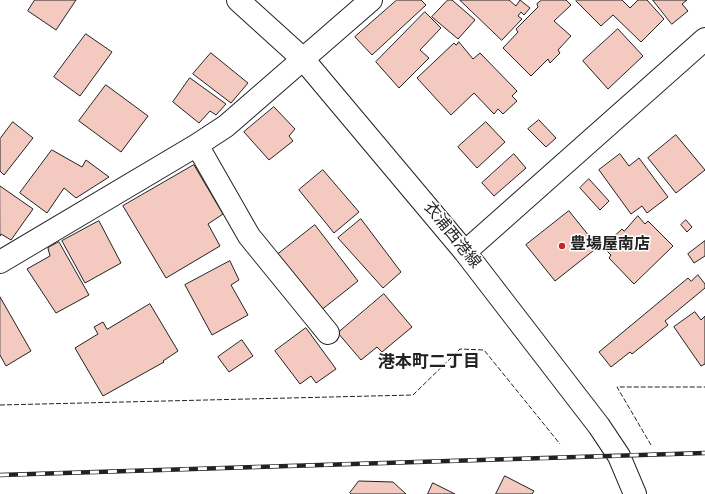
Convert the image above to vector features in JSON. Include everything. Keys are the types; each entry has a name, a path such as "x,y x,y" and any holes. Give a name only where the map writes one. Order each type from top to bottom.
{"street":[{"name":"衣浦西港線","path":"238,0 303,59 465,252 599,426 619,456 635,494"},
{"path":"0,262 197,145 226,126 371,0"},
{"path":"465,252 705,39"},
{"path":"197,145 249,236 328,333"}],"building":[{"path":"35,0 76,0 56,30 28,11"},
{"path":"397,0 421,0 426,5 372,55 355,37"},
{"path":"448,0 452,0 475,20 458,39 432,17"},
{"path":"460,0 509,0 516,6 520,0 530,8 524,15 521,12 518,16 522,19 502,40"},
{"path":"542,0 566,0 571,5 554,21 571,36 558,50 560,53 550,63 548,59 531,76 503,48 518,32 516,29 538,7 537,4"},
{"path":"622,0 630,8 638,0 647,0 664,19 641,42 613,15 601,26 576,1"},
{"path":"653,0 687,0 682,4 688,11 672,24"},
{"path":"425,12 441,28 420,50 429,58 399,88 376,62"},
{"path":"618,29 643,56 608,89 583,61"},
{"path":"86,34 112,52 80,96 54,77"},
{"path":"459,42 473,59 480,53 517,91 512,96 517,101 503,114 498,109 494,114 474,93 451,115 417,78 454,43 456,45"},
{"path":"211,53 248,83 231,103 193,74"},
{"path":"190,78 226,104 216,115 210,111 199,123 173,102"},
{"path":"106,85 148,116 121,152 79,121"},
{"path":"274,107 295,129 289,136 293,141 269,160 244,132"},
{"path":"539,120 556,138 546,147 528,129"},
{"path":"13,122 33,138 4,175 0,171 0,139"},
{"path":"486,122 505,142 477,168 458,147"},
{"path":"676,135 705,170 676,193 648,158"},
{"path":"52,150 82,167 86,160 109,177 76,198 64,188 47,213 20,193"},
{"path":"514,154 526,168 494,196 482,183"},
{"path":"620,154 629,166 639,158 668,197 647,213 642,206 631,214 599,170"},
{"path":"194,165 223,214 208,224 220,246 166,278 123,206"},
{"path":"323,170 359,212 334,233 299,190"},
{"path":"589,179 609,201 600,210 580,188"},
{"path":"0,186 33,209 11,240 1,234 0,236"},
{"name":"豊場屋南店","path":"569,211 598,247 555,281 526,245"},
{"path":"638,216 645,224 648,221 673,246 634,284 609,258 611,255 607,251 612,247 608,242 622,229 624,231"},
{"path":"361,219 401,272 383,288 338,238"},
{"path":"686,220 692,227 687,232 681,225"},
{"path":"99,221 121,263 85,283 62,241"},
{"path":"315,225 358,281 320,311 277,255"},
{"path":"705,241 705,256 694,263 688,254"},
{"path":"59,242 89,295 56,313 27,269 50,256 48,248"},
{"path":"230,261 239,280 231,285 248,315 212,335 185,285"},
{"path":"698,275 705,284 705,288 665,321 668,325 632,354 630,352 611,367 599,352 688,278 691,281"},
{"path":"384,294 412,327 382,352 377,347 361,360 338,333"},
{"path":"0,297 31,351 6,366 0,355"},
{"path":"150,304 178,351 163,361 164,362 103,396 75,348 98,334 94,327 103,322 107,329"},
{"path":"695,312 701,320 705,316 705,364 701,366 674,327"},
{"path":"306,328 336,369 316,383 311,376 300,384 275,351"},
{"path":"242,340 253,356 229,372 218,357"},
{"path":"505,476 534,491 532,494 496,494"},
{"path":"359,481 393,482 406,494 351,494 350,493"},
{"path":"433,483 455,494 428,494"}],"railway":[{"path":"0,475 705,453"}],"fence":[{"path":"0,405 413,395 460,349 484,350 560,444"},
{"path":"651,445 617,387 705,387"}],"place":[{"name":"豊場屋南店","path":"562,246"}],"district":[{"name":"港本町二丁目","path":"429,364"}]}
